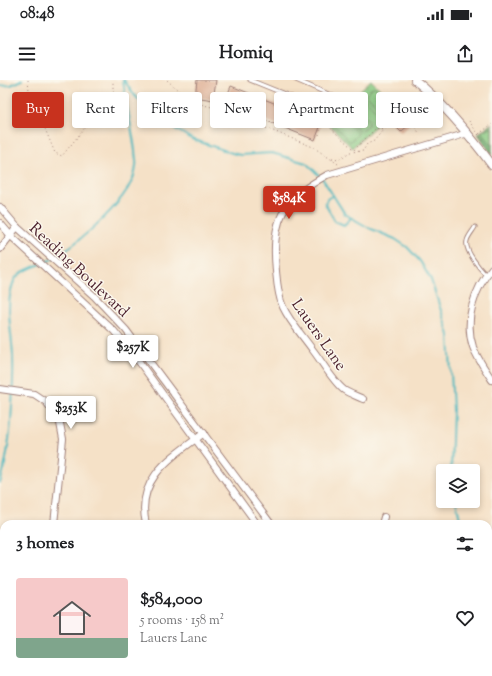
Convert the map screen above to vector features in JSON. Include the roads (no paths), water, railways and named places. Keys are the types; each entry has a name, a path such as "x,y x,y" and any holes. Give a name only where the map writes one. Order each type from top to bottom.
{"street":[{"path":"415,80 445,108 468,133 492,165"},
{"name":"Lauers Lane","path":"363,399 340,386 282,305 277,284 274,250 276,231 286,206 299,193 327,175 468,133"},
{"name":"Reading Boulevard","path":"0,207 17,227 94,296 126,330 204,432 268,520"},
{"name":"Reading Boulevard","path":"0,223 11,236 114,331 254,520"},
{"path":"0,249 17,227"},
{"path":"492,268 477,289 469,327 473,347 492,380"},
{"path":"0,389 34,394 46,402 59,418 62,439 54,520"},
{"path":"146,520 144,506 145,495 152,478 163,464 204,432"}],"lane":[{"path":"250,80 324,110 335,102 334,96 296,80"},
{"path":"475,227 466,244 476,264 486,275"}],"waterway":[{"path":"0,86 11,85 22,80"},
{"path":"0,483 7,454 13,387 13,356 9,318 9,299 11,290 17,277 30,268 50,260 88,232 115,206 133,179 136,160 123,80"},
{"path":"124,80 134,95 155,117 192,139 240,155 272,153 306,163 322,178 345,214 369,228 395,239 407,247 420,261 431,280 449,335 453,410 451,464"},
{"path":"333,195 327,199 325,204 335,221 344,225 351,218"},
{"path":"458,508 460,520"}]}
